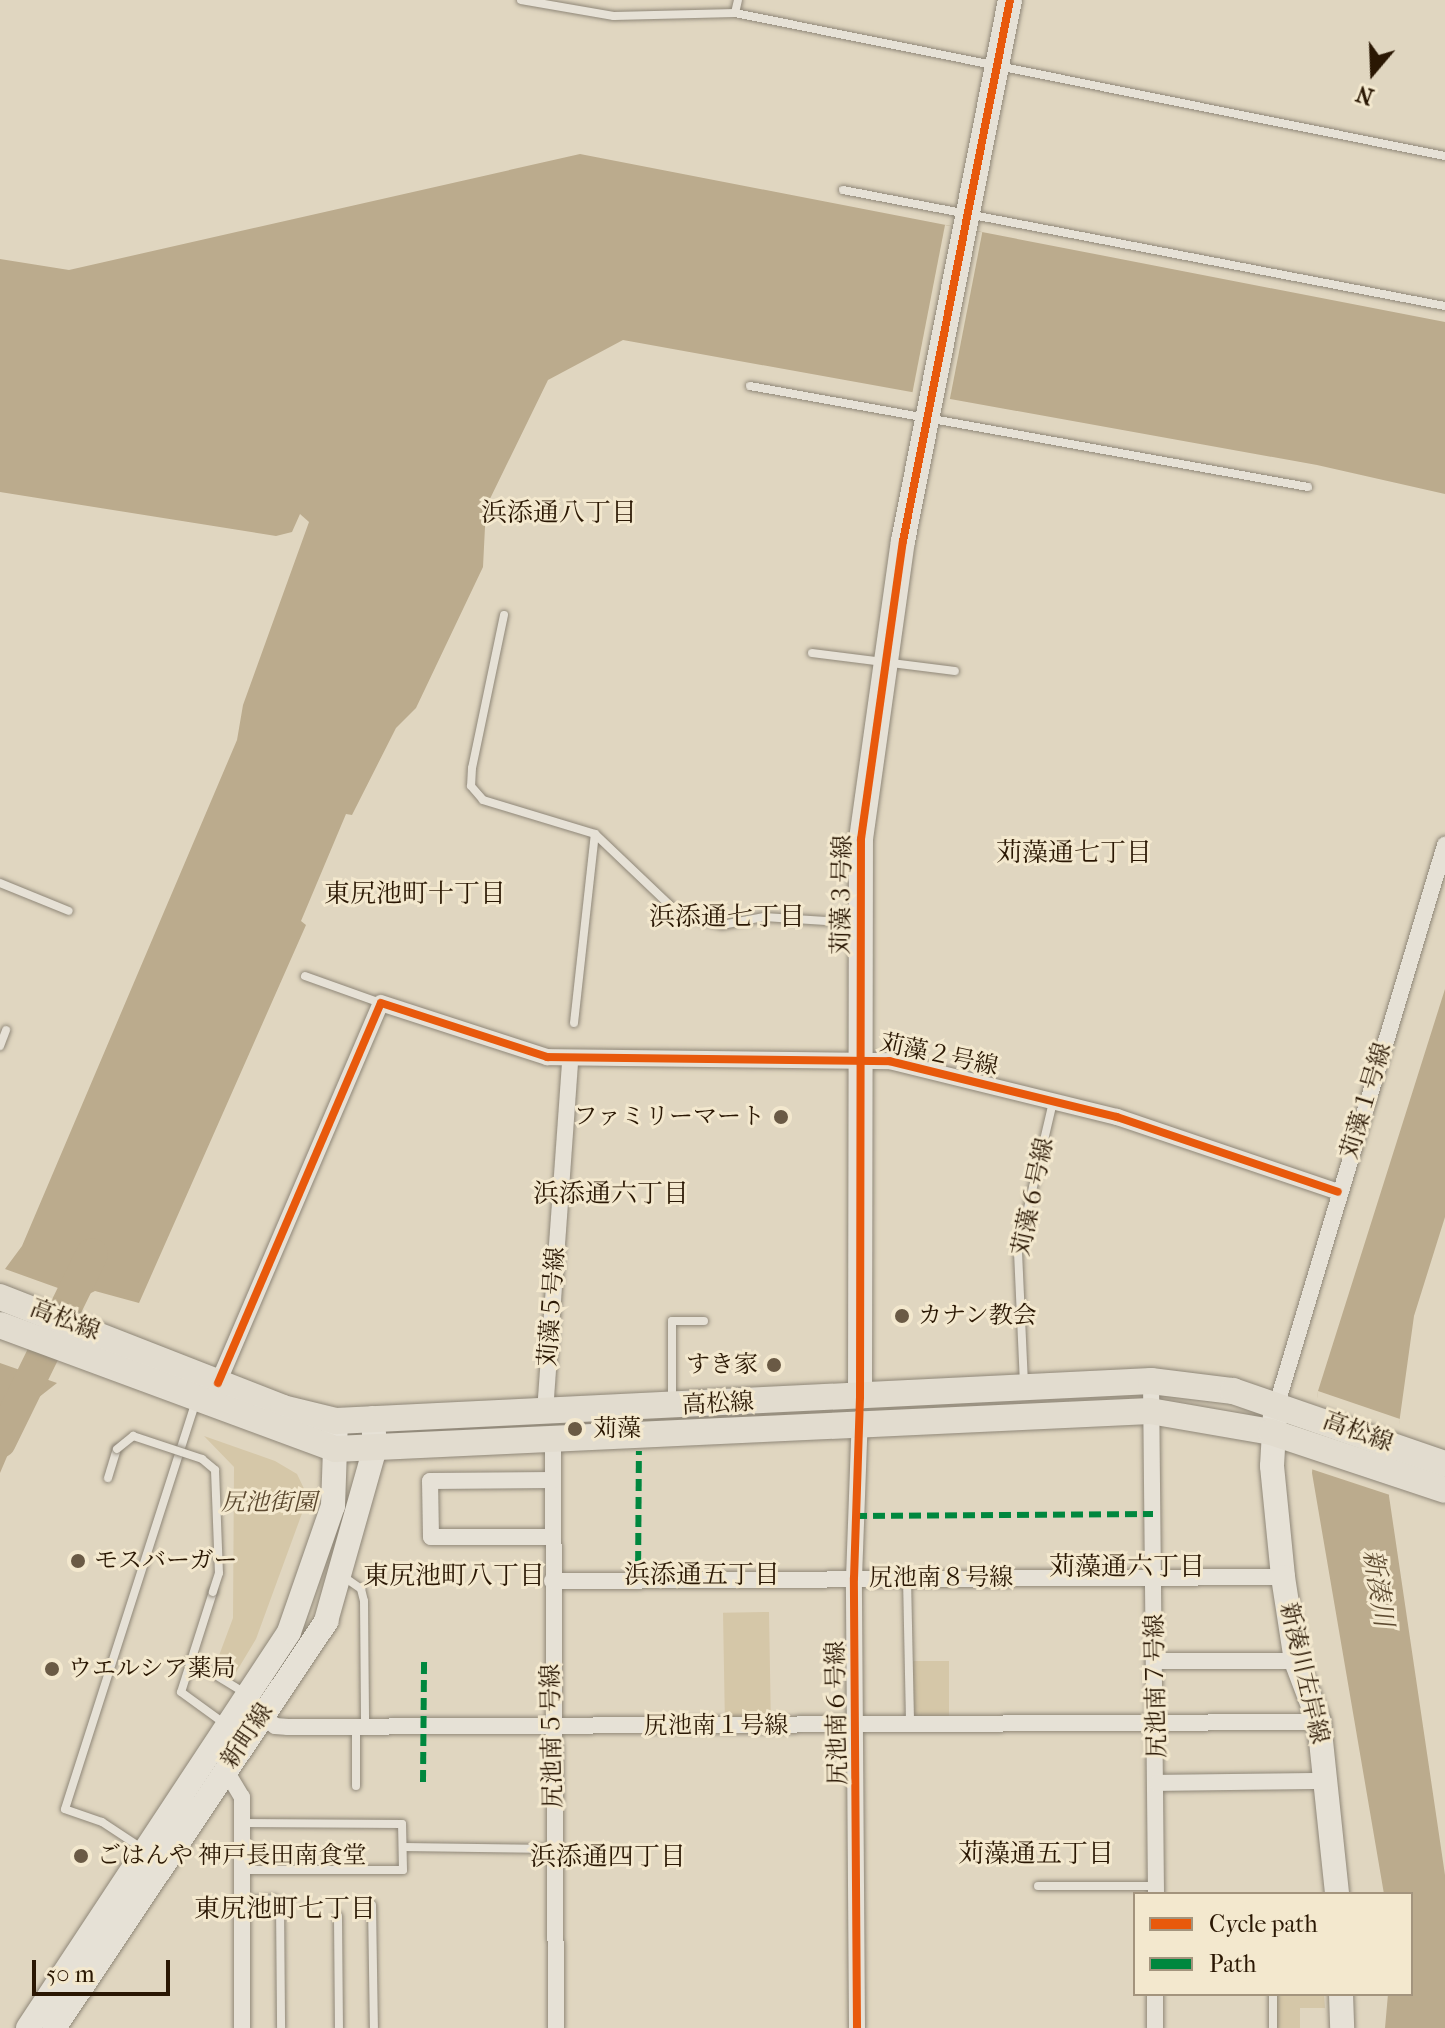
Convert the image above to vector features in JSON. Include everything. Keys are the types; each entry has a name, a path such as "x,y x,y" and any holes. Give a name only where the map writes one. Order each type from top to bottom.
{"main road":[{"name":"高松線","path":"0,1297 72,1322 218,1383 336,1421 1151,1381 1233,1391 1277,1404 1311,1429 1398,1459 1445,1464"},
{"name":"高松線","path":"0,1325 335,1449 553,1443 859,1424 1150,1411 1271,1432 1311,1429"},
{"name":"高松線","path":"1398,1459 1445,1490"}],"street":[{"name":"苅藻３号線","path":"860,1397 861,839 885,661 930,408 1010,0"},
{"name":"苅藻１号線","path":"1277,1404 1338,1192 1445,845"},
{"name":"苅藻２号線","path":"381,1003 547,1057 862,1058 1117,1117 1338,1192"},
{"path":"218,1383 381,1003"},
{"name":"苅藻５号線","path":"545,1412 570,1059"},
{"name":"尻池南７号線","path":"1151,1381 1156,1890"},
{"name":"尻池南６号線","path":"857,2028 858,1725 854,1578 860,1397"},
{"name":"新湊川左岸線","path":"1277,1404 1271,1432 1283,1577 1296,1661 1319,1722 1337,1892"},
{"name":"新町線","path":"54,2028 326,1621 342,1576 375,1448 373,1418"},
{"name":"新町線","path":"28,2028 247,1695 299,1609 333,1506 336,1421"},
{"name":"尻池南５号線","path":"553,1443 551,1727 556,2028"},
{"path":"552,1537 431,1537 430,1481 553,1480"},
{"name":"尻池南８号線","path":"552,1581 1283,1577"},
{"path":"1155,1661 1296,1661"},
{"name":"尻池南１号線","path":"262,1715 275,1726 360,1727 1319,1722"},
{"path":"225,1769 242,1797 242,2028"},
{"path":"1157,1783 1326,1781"},
{"path":"1155,1996 1155,2028"},
{"path":"1341,1996 1342,2028"}],"lane":[{"path":"521,0 614,16 735,13 1445,156"},
{"path":"735,13 738,0"},
{"path":"843,190 967,220 1445,306"},
{"path":"750,386 930,408 1308,487"},
{"path":"504,615 471,786 483,800 595,834 679,914 722,925 764,917 859,923"},
{"path":"812,653 955,671"},
{"path":"574,1023 595,834"},
{"path":"0,883 69,911"},
{"name":"苅藻２号線","path":"305,976 381,1003"},
{"path":"0,1046 6,1030"},
{"name":"苅藻６号線","path":"1024,1388 1018,1251 1054,1101"},
{"path":"672,1406 672,1321 704,1321"},
{"path":"143,1849 102,1822 65,1809 196,1400"},
{"path":"108,1478 117,1449 133,1436 202,1459 215,1470 219,1573 181,1692 227,1725"},
{"path":"342,1576 361,1589 364,1601 356,1786"},
{"path":"907,1578 910,1724"},
{"path":"191,1660 247,1695"},
{"path":"241,1870 403,1870 402,1824 242,1823"},
{"path":"403,1847 553,1849"},
{"path":"1038,1886 1156,1890"},
{"path":"240,1901 274,1899 280,1904 281,2028"},
{"path":"372,1905 374,2028"},
{"path":"338,1916 339,2028"},
{"path":"1273,1996 1273,2028"}],"green space":[{"name":"尻池街園","path":"204,1436 275,1461 297,1474 308,1497 256,1639 232,1679 214,1669 233,1618 234,1467"},
{"path":"769,1612 771,1718 725,1719 723,1613"},
{"path":"913,1661 949,1661 949,1717 913,1717"},
{"path":"1276,1996 1324,1996 1325,2008 1300,2008 1300,2028 1277,2028"}],"water":[{"path":"580,154 1445,322 1445,494 1317,465 623,340 548,380 486,507 483,567 416,708 396,728 352,815 346,814 301,921 306,925 139,1303 95,1291 83,1297 5,1269 22,1246 237,740 243,705 309,522 300,514 292,532 276,536 0,492 0,259 69,270"},
{"name":"新湊川","path":"1445,989 1445,1217 1414,1316 1389,1496 1445,1875 1445,2028 1385,2028 1388,1996 1413,1996 1413,1892 1384,1892 1312,1473 1318,1391"},
{"path":"0,1363 57,1383 29,1405 0,1473"}],"pier":[{"path":"945,225 982,232 949,403 912,396"},
{"path":"1318,1391 1400,1419 1393,1496 1308,1468"}],"waterway":[{"path":"0,1442 92,1254"}],"marked path":[{"path":"638,1581 639,1451"},
{"path":"855,1516 1153,1514"},
{"path":"423,1782 424,1660"}],"cycle path":[{"path":"857,2028 854,1578 860,1397 861,839 903,541 1010,0"},
{"path":"218,1383 381,1003 547,1057 889,1061 1117,1117 1338,1192"}],"place":[{"name":"ファミリーマート","path":"781,1117"},
{"name":"カナン教会","path":"902,1316"},
{"name":"すき家","path":"774,1365"},
{"name":"苅藻","path":"575,1429"},
{"name":"モスバーガー","path":"78,1561"},
{"name":"ウエルシア薬局","path":"52,1669"},
{"name":"ごはんや 神戸長田南食堂","path":"81,1856"}],"district":[{"name":"浜添通八丁目","path":"559,513"},
{"name":"苅藻通七丁目","path":"1074,853"},
{"name":"東尻池町十丁目","path":"415,894"},
{"name":"浜添通七丁目","path":"727,917"},
{"name":"浜添通六丁目","path":"611,1194"},
{"name":"苅藻通六丁目","path":"1127,1567"},
{"name":"浜添通五丁目","path":"702,1575"},
{"name":"東尻池町八丁目","path":"454,1576"},
{"name":"苅藻通五丁目","path":"1036,1854"},
{"name":"浜添通四丁目","path":"608,1857"},
{"name":"東尻池町七丁目","path":"285,1909"}]}
